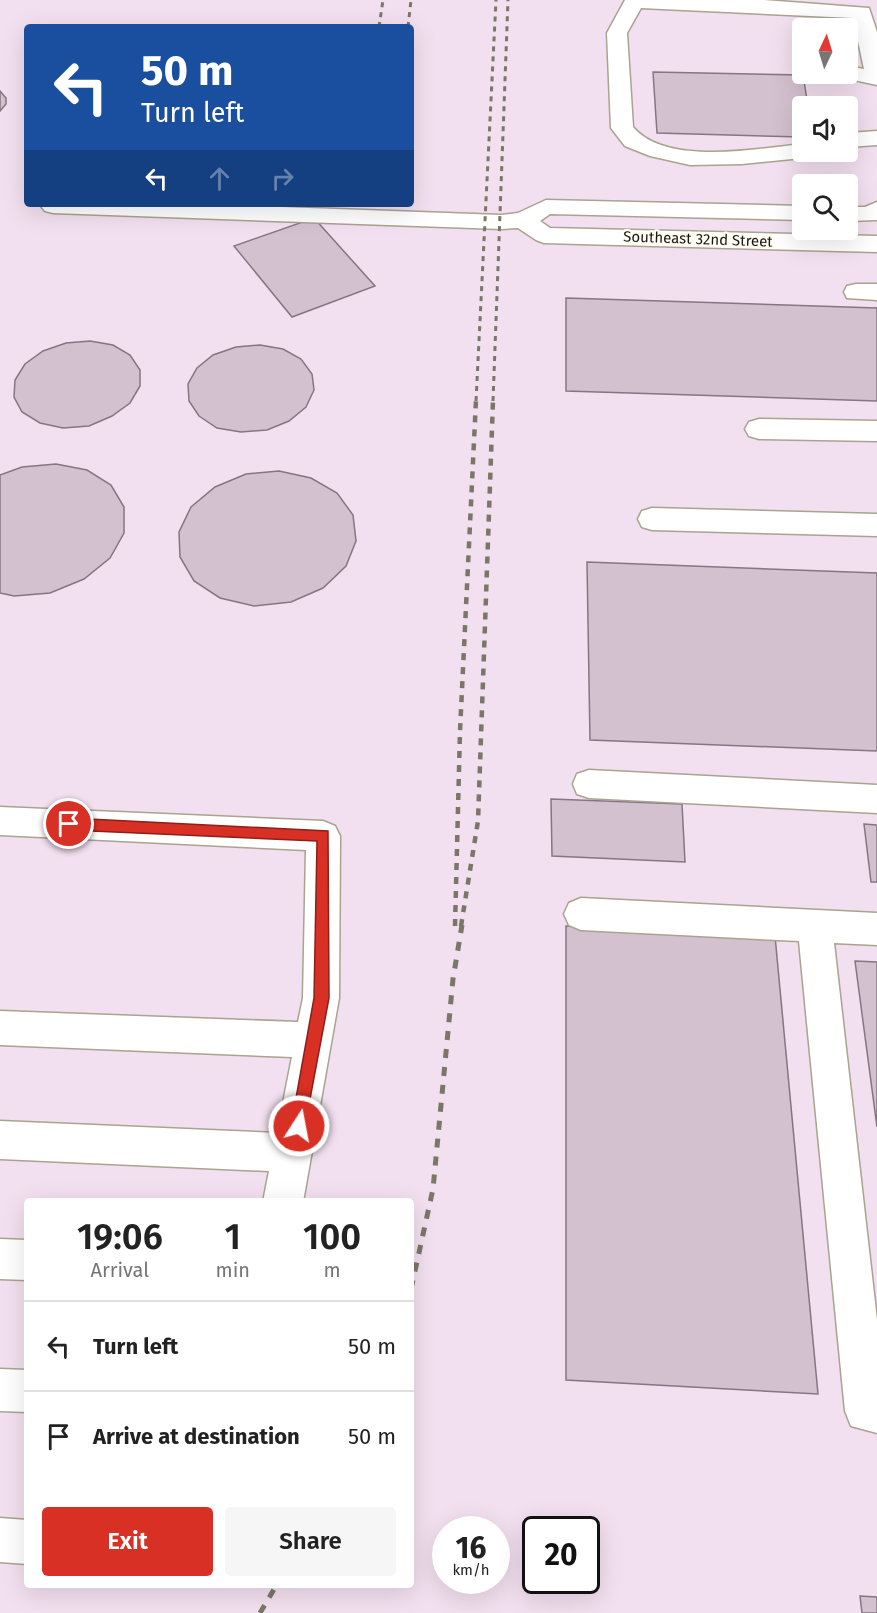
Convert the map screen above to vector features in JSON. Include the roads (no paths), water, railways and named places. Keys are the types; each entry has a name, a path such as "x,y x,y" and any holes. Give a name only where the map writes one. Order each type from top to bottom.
{"street":[{"path":"792,152 742,157 690,158 658,151 633,141 622,128 617,33 634,2 729,2 866,11 877,79 858,74"},
{"path":"858,139 877,138"},
{"name":"Southeast 32nd Street","path":"81,207 501,222 523,220 546,207 792,213"},
{"path":"858,214 870,214 877,209"},
{"name":"Southeast 32nd Street","path":"523,220 544,235 877,244"},
{"path":"759,429 877,431"},
{"path":"652,519 877,525"},
{"path":"589,784 877,799"},
{"path":"0,821 324,836 321,998 284,1198"},
{"path":"581,914 877,929"},
{"path":"815,925 866,1411 877,1412"},
{"path":"0,1028 313,1040"},
{"path":"0,1140 293,1153"},
{"path":"0,1259 24,1260"},
{"path":"0,1390 24,1391"},
{"path":"0,1540 24,1542"}],"railway":[{"path":"379,24 383,0"},
{"path":"408,24 411,0"},
{"path":"476,401 496,0"},
{"path":"493,401 508,0"},
{"path":"455,926 460,731 476,400"},
{"path":"461,926 478,821 493,400"},
{"path":"414,1275 433,1189 453,979 462,925"},
{"path":"260,1613 275,1588"}]}
